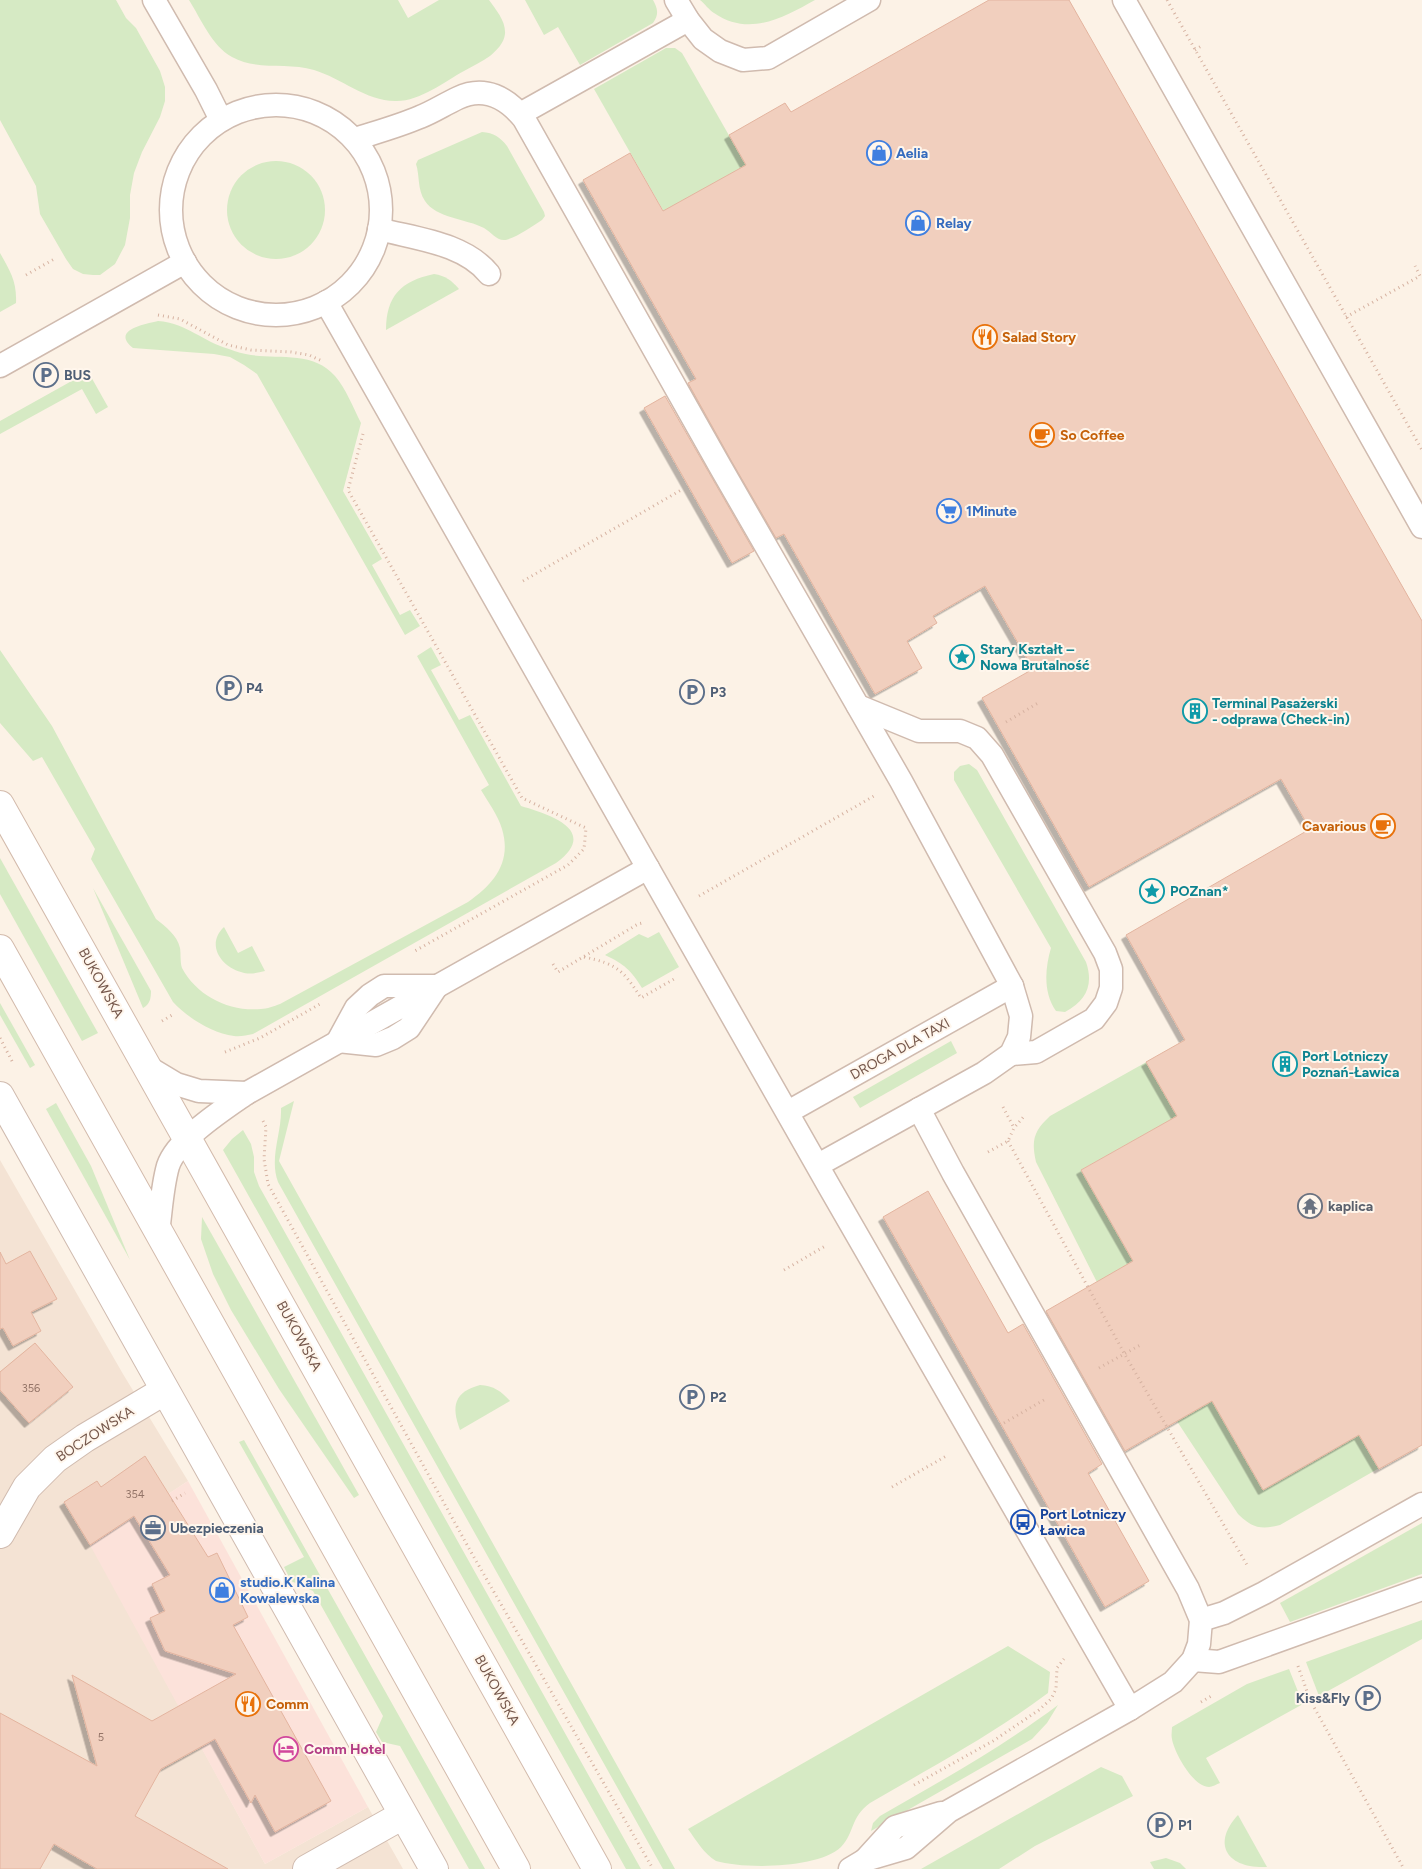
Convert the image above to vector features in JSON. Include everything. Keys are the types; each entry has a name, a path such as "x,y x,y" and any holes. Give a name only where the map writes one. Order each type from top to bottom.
{"main road":[{"name":"BUKOWSKA","path":"0,805 597,1869"},
{"path":"0,949 516,1867"},
{"path":"0,1096 434,1869"},
{"name":"BOCZOWSKA","path":"0,1534 28,1487 55,1459 85,1438 164,1391"},
{"path":"307,1869 403,1815"}],"lane":[{"path":"154,0 206,90 221,120"},
{"path":"676,0 688,20 703,39 720,51 743,60 768,58 869,0"},
{"path":"1124,0 1422,527"},
{"path":"520,114 688,20"},
{"path":"355,139 422,117 460,97 477,93 501,98 513,106 520,114 901,781 1012,986 1021,1016 1019,1037 1011,1054 984,1073 818,1165"},
{"path":"277,104 306,109 332,121 355,139 372,167 381,197 379,229 369,259 351,283 326,302 301,312 275,314 248,311 223,300 201,284 185,262 174,237 171,210 174,184 184,158 200,137 221,120 248,108 277,104"},
{"path":"379,229 454,249 468,255 489,274"},
{"path":"0,366 185,262"},
{"path":"326,302 672,911 1130,1709"},
{"path":"858,706 919,731 960,731 977,738 992,754 1105,953 1111,970 1111,988 1106,1003 1094,1019 1036,1052 1011,1054"},
{"path":"158,1232 168,1166 176,1150 217,1114 247,1092 648,868"},
{"name":"DROGA DLA TAXI","path":"788,1112 1012,986"},
{"path":"146,1066 176,1084 198,1091 247,1092"},
{"path":"857,1865 906,1848 949,1811 1130,1709 1172,1682 1194,1660 1199,1644 1201,1620 1188,1589 919,1110"},
{"path":"1201,1620 1224,1613 1264,1593 1422,1504"},
{"path":"1194,1660 1220,1662 1422,1589"}],"path":[{"path":"1167,0 1422,450"},
{"path":"1195,50 1203,45"},
{"path":"26,275 56,258"},
{"path":"1346,317 1420,276 1415,266"},
{"path":"152,317 158,315 180,318 228,345 251,350 309,355 326,364"},
{"path":"364,430 348,490 522,798 586,828 584,849 568,865 408,955"},
{"path":"523,581 683,489"},
{"path":"977,738 1038,703"},
{"path":"553,964 558,972 638,924 653,922 901,781"},
{"path":"583,957 605,962 620,970 629,979 641,998 674,979"},
{"path":"225,1052 260,1038 321,1004"},
{"path":"1003,1108 1014,1128"},
{"path":"988,1152 1008,1141 1014,1128 1024,1115"},
{"path":"262,1119 266,1127 264,1159 268,1184 471,1552 652,1869"},
{"path":"1008,1141 1124,1353 1264,1593"},
{"path":"784,1270 835,1240"},
{"path":"892,1487 1142,1344"},
{"path":"1287,1638 1310,1700 1404,1869"},
{"path":"910,1787 993,1741 1039,1710 1051,1699 1056,1689 1057,1668 1066,1656"}],"shaded area":[{"path":"0,1160 123,1374 188,1481 91,1545 265,1864 368,1807 403,1869 0,1869"},
{"path":"188,1481 368,1807 265,1864 90,1545"}],"green space":[{"path":"0,0 116,0 126,18 136,28 160,71 165,87 165,101 160,117 142,152 134,173 130,195 130,218 125,245 115,264 100,275 83,274 73,269 66,259 40,214 36,186 0,120"},
{"path":"189,0 398,0 408,18 439,0 489,0 502,20 505,34 498,49 490,56 422,95 404,100 384,100 314,70 252,64 232,57 213,39"},
{"path":"525,0 653,0 657,9 657,15 653,23 580,65 558,27 544,35"},
{"path":"700,0 815,0 791,13 766,22 740,24 712,12"},
{"path":"666,48 675,48 682,53 771,209 689,256 594,89"},
{"path":"482,132 496,136 507,146 545,216 529,229 504,240 498,239 477,225 436,211 425,201 421,192 416,164 418,160"},
{"path":"276,161 295,165 310,176 321,191 325,210 321,229 310,244 295,255 276,259 257,255 242,244 231,229 227,210 231,191 242,176 257,165"},
{"path":"0,253 12,277 16,303 0,312"},
{"path":"434,274 448,279 459,289 386,330 389,308 392,299 398,292 413,281"},
{"path":"158,321 178,325 211,342 240,353 307,359 327,368 335,376 346,392 361,423 343,491 382,559 372,565 400,615 410,610 420,626 405,635 257,374 230,357 214,354 133,348 127,342 126,337 132,329"},
{"path":"86,373 90,375 108,407 96,414 82,389 0,434 0,421"},
{"path":"431,647 441,665 431,670 459,720 470,715 521,806 556,819 566,825 572,833 573,841 569,851 556,863 253,1034 234,1036 217,1032 201,1024 173,1002 91,859 95,849 42,757 33,761 0,723 0,650 52,726 156,919 171,932 179,943 182,968 188,978 196,987 215,1000 237,1008 249,1009 266,1008 280,1004 468,902 486,888 498,871 505,852 504,841 498,819 481,790 489,785 417,656"},
{"path":"969,764 977,770 1086,962 1089,978 1086,992 1078,1003 1065,1012 1056,1011 1047,988 1047,964 1051,948 954,780 954,772 960,766"},
{"path":"0,858 98,1033 82,1041 0,894"},
{"path":"93,888 151,991 150,1001 143,1008"},
{"path":"224,927 238,953 252,946 265,971 244,973 227,965 222,960 218,954 216,940"},
{"path":"659,932 679,967 642,988 626,968 605,955 639,934 648,938"},
{"path":"0,1003 35,1065 30,1068 0,1015"},
{"path":"951,1041 957,1053 860,1108 853,1097"},
{"path":"1150,1060 1149,1066 1180,1121 1163,1124 1081,1170 1140,1273 1102,1292 1036,1162 1035,1136 1040,1126 1050,1116"},
{"path":"294,1101 279,1161 675,1869 663,1869 278,1182 275,1155 281,1108"},
{"path":"56,1103 91,1166 130,1260 46,1109"},
{"path":"243,1130 251,1144 254,1157 254,1172 259,1186 641,1869 626,1869 223,1150"},
{"path":"202,1217 359,1495 354,1498 279,1389 231,1310 213,1274 201,1239"},
{"path":"1200,1373 1263,1489 1345,1443 1356,1430 1377,1466 1381,1467 1280,1525 1257,1527 1252,1525 1238,1514 1161,1397"},
{"path":"480,1385 497,1390 510,1401 460,1430 456,1414 457,1401 465,1392"},
{"path":"244,1440 485,1869 469,1869 400,1746 382,1742 376,1732 383,1716 313,1591 291,1581 284,1567 304,1557 239,1442"},
{"path":"1422,1523 1422,1574 1290,1622 1280,1603"},
{"path":"1422,1620 1422,1639 1319,1696 1306,1662"},
{"path":"1008,1646 1050,1672 1048,1693 983,1737 870,1803 859,1814 849,1836 841,1847 830,1854 816,1860 780,1865 728,1864 716,1861 708,1855 688,1829"},
{"path":"1289,1669 1303,1704 1206,1758 1220,1783 1209,1787 1197,1781 1185,1768 1176,1752 1172,1738 1172,1727 1247,1684"},
{"path":"1058,1705 1047,1723 1032,1739 871,1831 873,1823 880,1816 993,1749"},
{"path":"1101,1767 1122,1776 1133,1796 1035,1846 999,1869 921,1869"},
{"path":"1238,1815 1267,1867 1253,1867 1242,1864 1227,1853 1225,1845 1226,1836"},
{"path":"1166,1858 1180,1863 1186,1869 1154,1869 1150,1862"}],"building":[{"path":"989,0 1069,0 1422,621 1422,1445 1379,1469 1359,1435 1263,1490 1212,1401 1125,1451 1046,1311 1133,1261 1081,1170 1177,1116 1146,1062 1185,1040 1126,935 1310,829 1281,779 1089,887 982,698 1033,669 985,586 933,616 937,623 907,641 922,668 875,694 784,534 776,538 732,462 688,383 696,379 583,180 630,153 663,211 746,165 729,135 785,103 791,112"},
{"path":"665,396 754,551 732,563 644,408"},
{"path":"928,1191 1008,1333 1023,1324 1102,1464 1088,1473 1149,1581 1105,1607 883,1217"},
{"path":"30,1251 57,1299 31,1312 41,1331 13,1346 3,1328 0,1329 0,1252 6,1264"},
{"path":"35,1343 73,1387 29,1423 0,1390 0,1372"},
{"path":"145,1456 208,1557 217,1553 248,1617 233,1625 331,1801 275,1832 255,1795 251,1803 215,1739 161,1769 135,1816 228,1869 97,1869 54,1844 40,1869 0,1869 0,1713 97,1766 72,1675 152,1721 236,1674 165,1651 150,1618 165,1611 152,1584 170,1575 134,1516 90,1545 64,1502 97,1481 101,1487"}],"place":[{"name":"Aelia","path":"879,153"},
{"name":"Relay","path":"918,223"},
{"name":"Salad Story","path":"985,337"},
{"name":"BUS","path":"46,375"},
{"name":"So Coffee","path":"1042,435"},
{"name":"1Minute","path":"949,511"},
{"name":"Stary Kształt – Nowa Brutalność","path":"962,657"},
{"name":"P4","path":"229,688"},
{"name":"P3","path":"692,692"},
{"name":"Terminal Pasażerski - odprawa (Check-in)","path":"1195,711"},
{"name":"Cavarious","path":"1383,826"},
{"name":"POZnan*","path":"1152,891"},
{"name":"Port Lotniczy Poznań-Ławica","path":"1285,1064"},
{"name":"kaplica","path":"1310,1206"},
{"name":"P2","path":"692,1397"},
{"name":"Port Lotniczy Ławica","path":"1023,1522"},
{"name":"Ubezpieczenia","path":"153,1528"},
{"name":"studio.K Kalina Kowalewska","path":"222,1590"},
{"name":"Kiss&Fly","path":"1368,1698"},
{"name":"Comm","path":"248,1704"},
{"name":"Comm Hotel","path":"286,1749"},
{"name":"P1","path":"1160,1825"}]}
